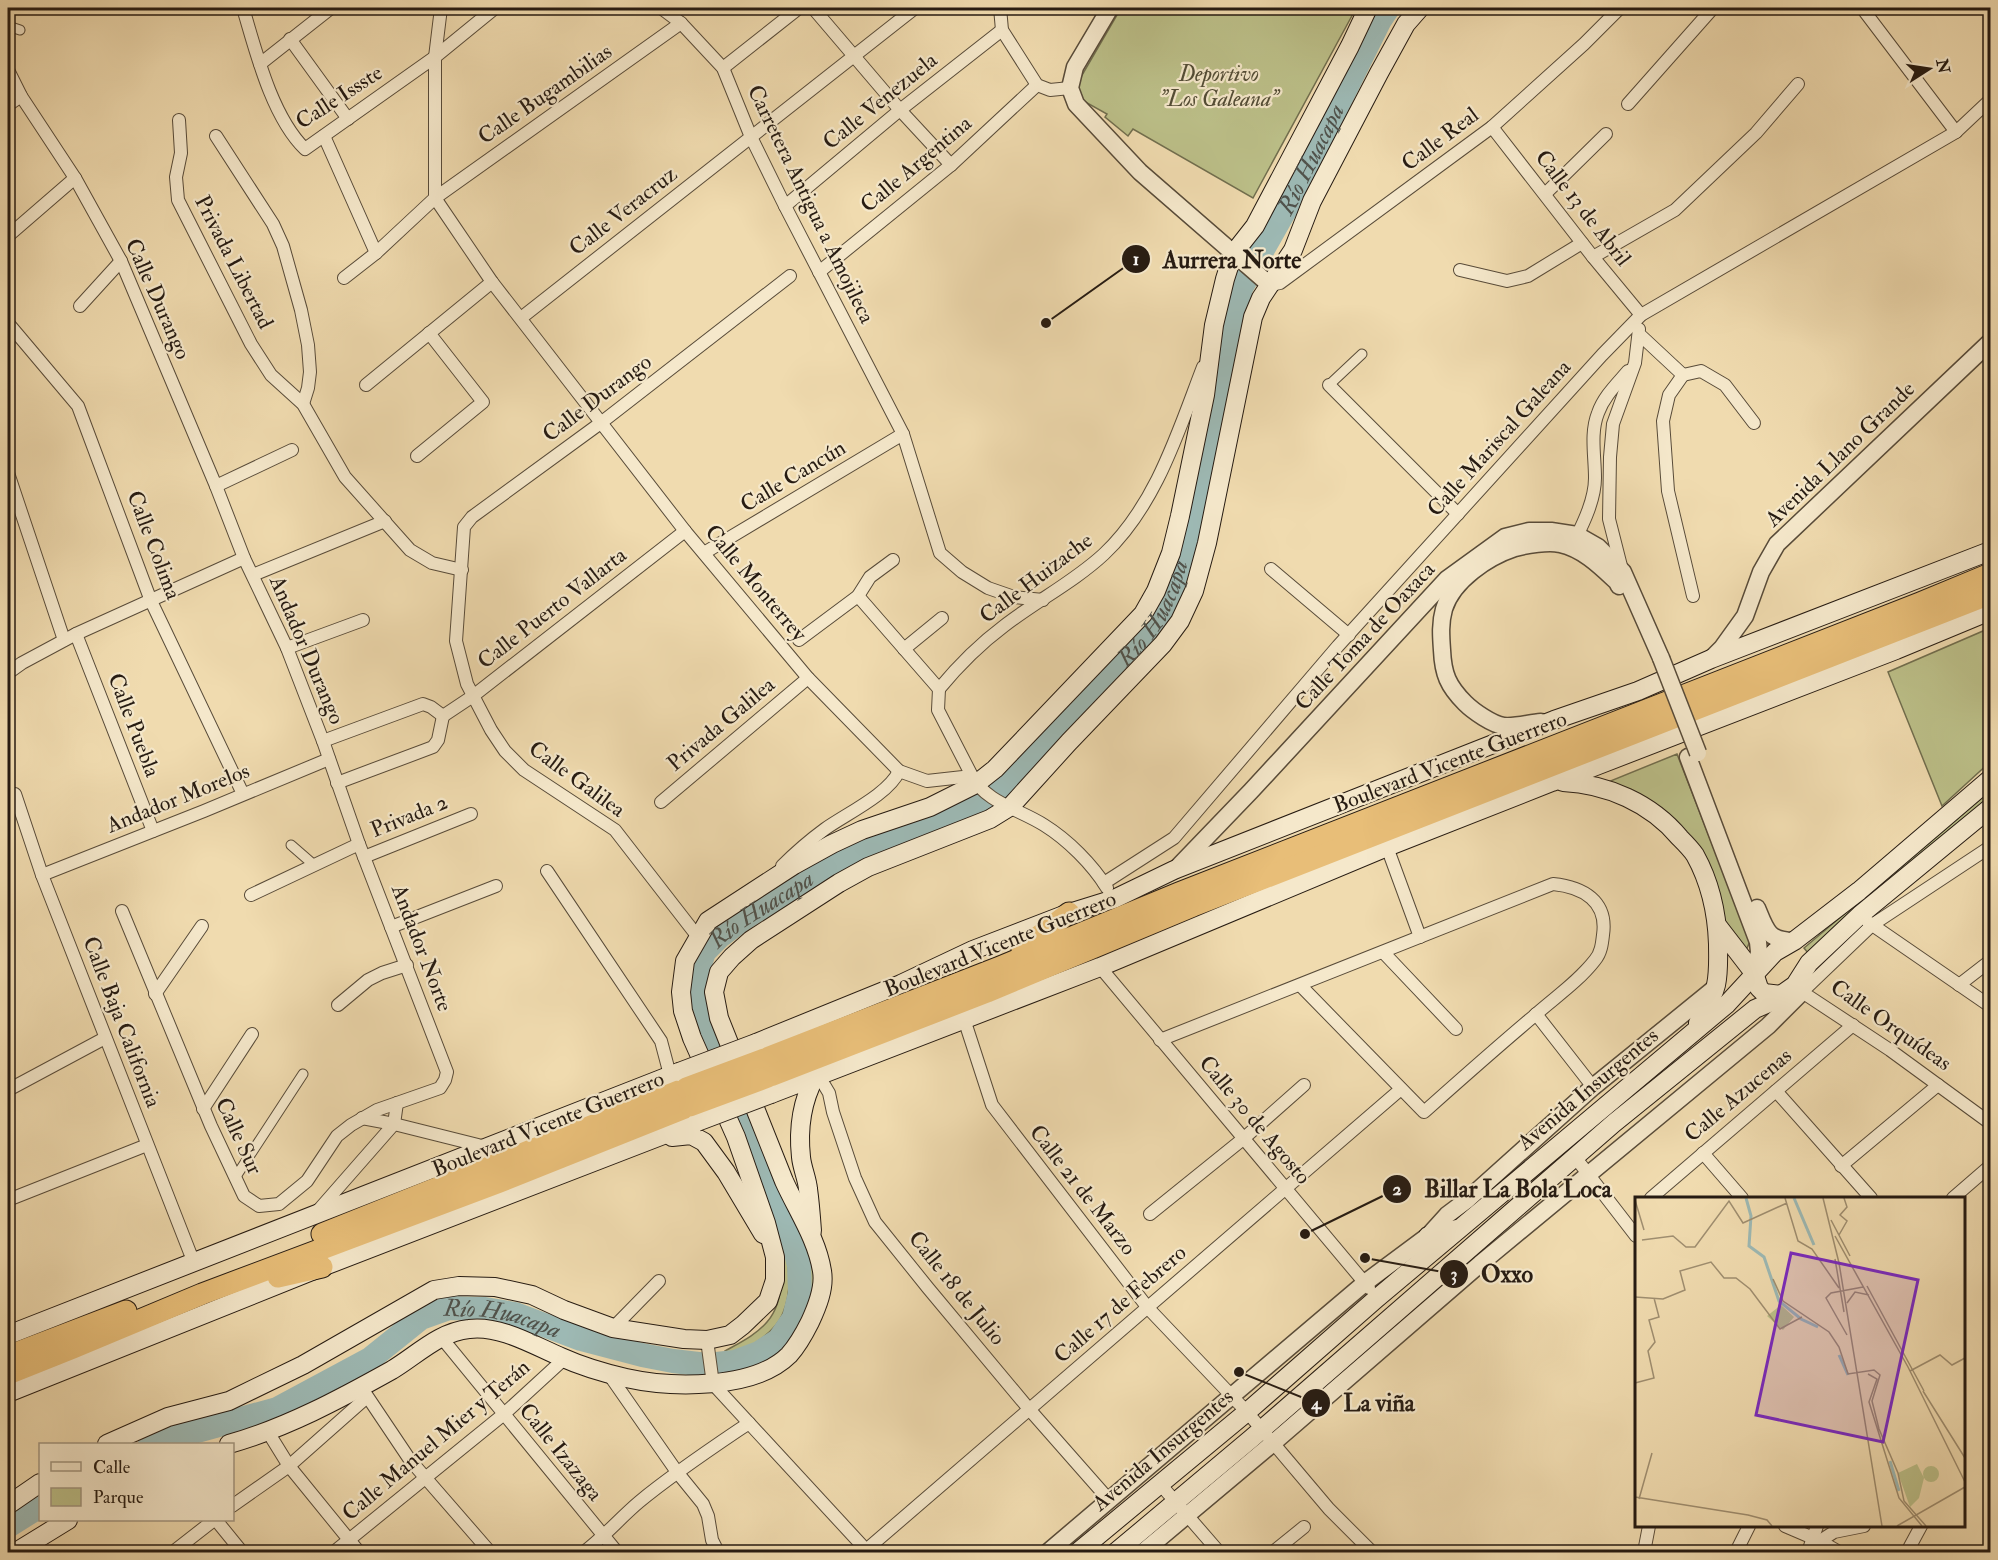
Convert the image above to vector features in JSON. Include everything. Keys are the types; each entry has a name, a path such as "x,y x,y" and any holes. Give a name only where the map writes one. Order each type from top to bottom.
{"highway":[{"name":"Boulevard Vicente Guerrero","path":"765,1068 1179,893 1990,574"},
{"name":"Boulevard Vicente Guerrero","path":"8,1356 684,1093 765,1068 987,992 1204,902 1990,594"},
{"path":"1000,967 1069,913"},
{"name":"Boulevard Vicente Guerrero","path":"8,1374 202,1294 500,1182 684,1093"},
{"path":"202,1294 322,1267"}],"main road":[{"path":"109,1443 168,1417 229,1401 303,1365 434,1290 459,1286 495,1287 532,1295 613,1329 684,1339 707,1340 730,1335 757,1314 768,1301 775,1280 775,1257 766,1223 736,1137 692,1038 683,1011 681,992 685,961 708,921 761,886 832,844 862,830 930,807 976,783 995,769 1143,614 1156,591 1171,554 1206,395 1214,325 1224,279 1255,226 1368,8"},
{"path":"232,1443 268,1432 364,1392 441,1337 454,1331 471,1328 499,1332 564,1359 627,1379 656,1382 733,1382 761,1373 787,1356 802,1338 813,1316 821,1291 822,1271 813,1242 784,1180 719,1018 714,992 719,972 751,940 849,878 886,859 990,819 1008,805 1163,644 1180,621 1194,591 1207,543 1253,317 1266,282 1293,250 1312,201 1406,24 1419,8"},
{"name":"Boulevard Vicente Guerrero","path":"8,1335 487,1148 765,1068 901,984 974,950 1069,913 1114,899 1174,870 1554,720 1638,691 1711,659 1990,551"},
{"name":"Boulevard Vicente Guerrero","path":"765,1068 815,1077 1100,967 1387,847 1990,611"},
{"name":"Avenida Insurgentes","path":"1078,1552 1247,1412 1376,1299 1727,1004 1775,952 1794,941 1859,891 1990,779"},
{"path":"1552,782 1580,783 1609,790 1644,805 1672,828 1694,854 1709,888 1717,925 1718,968 1715,988 1695,1029"},
{"path":"1116,1552 1174,1502 1267,1436 1549,1180 1699,1053 1755,1009 1793,991 1809,963 1866,920 1990,808"},
{"path":"1717,925 1754,973 1764,993 1793,991"},
{"path":"813,1242 808,1189 801,1159 801,1135 803,1107 807,1092 815,1077"},
{"name":"Boulevard Vicente Guerrero","path":"8,1393 322,1267 636,1147 684,1093"},
{"path":"636,1147 677,1135 691,1135 704,1142 726,1172 760,1231 772,1246"},
{"path":"1538,1164 1549,1180"},
{"path":"1428,1236 1462,1228"},
{"path":"8,1504 39,1484"},
{"path":"16,1552 66,1521"}],"street":[{"name":"Calle Issste","path":"243,8 260,64 285,124 305,149 435,57 495,8"},
{"path":"260,64 331,8"},
{"path":"344,278 376,254 435,198 435,57 441,8"},
{"path":"723,68 799,8"},
{"path":"813,8 900,110 951,165"},
{"name":"Calle Veracruz","path":"521,318 915,8"},
{"path":"1000,8 1002,30 1038,85 1050,90 1070,88"},
{"path":"1110,8 1075,67 1070,88 1076,104 1140,172 1266,282"},
{"name":"Calle Real","path":"1266,282 1280,283 1492,127 1584,44 1620,8"},
{"path":"1628,104 1713,8"},
{"path":"1862,8 1956,132"},
{"name":"Carretera Antigua a Amojileca","path":"670,10 723,68 751,137 903,434 940,553 962,572 988,588 1014,597 1043,600"},
{"name":"Calle Bugambilias","path":"435,198 681,23"},
{"path":"8,26 20,30"},
{"name":"Calle Venezuela","path":"785,206 900,110 1002,30"},
{"path":"291,39 348,119"},
{"name":"Calle Durango","path":"8,70 21,96 75,178 121,261 244,558"},
{"path":"1593,257 1675,210 1756,134 1798,84"},
{"name":"Calle Argentina","path":"819,272 951,165 1038,85"},
{"path":"8,105 21,96"},
{"name":"Calle Mariscal Galeana","path":"1104,883 1174,838 1349,635 1641,315 1956,132 1990,100"},
{"name":"Privada Libertad","path":"178,120 181,153 176,177 178,200 251,344 271,375 303,404 345,477 410,550 432,563 462,570"},
{"name":"Calle 13 de Abril","path":"1492,127 1641,315"},
{"path":"1545,194 1606,134"},
{"path":"216,136 273,224 283,246 308,345 310,372 303,404"},
{"path":"324,136 376,254"},
{"path":"8,236 75,178"},
{"name":"Calle Monterrey","path":"435,198 492,282 685,531 808,678 899,771 927,781 976,783"},
{"path":"1460,270 1507,281 1528,276 1582,243"},
{"path":"80,306 121,261"},
{"name":"Calle Durango","path":"462,570 464,527 467,522 602,422 790,276"},
{"path":"366,385 492,282"},
{"name":"Calle Toma de Oaxaca","path":"1641,315 1635,363 1613,424 1610,457 1609,519 1620,577 1765,927 1780,941 1794,941"},
{"name":"Calle Colima","path":"8,323 78,406 151,601 243,795"},
{"name":"Calle Huizache","path":"939,689 954,671 1004,626 1104,554 1131,525 1158,476 1182,422 1203,367 1214,325"},
{"path":"417,456 483,402 429,333"},
{"path":"1639,334 1683,375"},
{"name":"Avenida Llano Grande","path":"1711,659 1722,648 1745,616 1761,572 1777,544 1990,342"},
{"path":"1362,354 1329,385 1458,514"},
{"path":"1574,542 1586,518 1595,481 1594,428 1598,412 1607,396 1635,363"},
{"path":"1693,596 1668,490 1663,421 1669,395 1683,375 1701,371 1725,385 1754,423"},
{"name":"Calle Cancún","path":"704,553 903,434"},
{"path":"216,486 292,450"},
{"name":"Calle Puebla","path":"8,473 70,637 153,831"},
{"path":"253,575 384,521"},
{"name":"Calle Puerto Vallarta","path":"443,716 473,696 685,531"},
{"name":"Calle Toma de Oaxaca","path":"1174,870 1292,747 1447,579 1505,537 1529,531 1551,531 1574,542 1593,559 1620,577"},
{"name":"Calle Toma de Oaxaca","path":"1554,720 1503,726 1474,712 1458,696 1446,679 1441,629 1445,607 1457,588 1476,568 1498,554 1527,545 1574,542"},
{"path":"8,673 70,637 244,558"},
{"name":"Andador Durango","path":"244,558 287,648 329,759"},
{"path":"799,640 858,596 870,578 893,561"},
{"path":"1271,568 1349,635"},
{"name":"Calle Galilea","path":"462,570 456,641 467,684 491,730 505,751 524,770 615,830 698,937"},
{"path":"858,596 939,689 938,710 976,783 1045,826 1077,852 1104,883 1114,899"},
{"path":"1745,616 1754,634 1761,640"},
{"path":"904,649 942,618"},
{"path":"287,648 363,620"},
{"name":"Privada Galilea","path":"661,802 808,678"},
{"path":"323,741 423,704 443,716 438,740 433,747 337,783"},
{"name":"Calle Toma de Oaxaca","path":"1693,755 1758,942 1759,952 1754,973"},
{"name":"Andador Morelos","path":"42,874 329,759"},
{"name":"Andador Norte","path":"329,759 359,844 447,1072 440,1088 397,1103"},
{"path":"761,886 803,846 896,780 899,771"},
{"name":"Calle Baja California","path":"15,794 42,874 194,1263"},
{"name":"Privada 2","path":"364,857 471,814"},
{"path":"251,896 359,844"},
{"path":"291,845 314,866"},
{"path":"1387,847 1420,938"},
{"path":"1990,847 1866,920 1990,1006"},
{"path":"547,871 661,1041 684,1093"},
{"path":"1160,1040 1553,884 1570,886 1586,893 1600,909 1605,926 1602,948 1595,960 1558,997 1424,1112 1300,985"},
{"path":"392,927 496,886"},
{"name":"Calle Sur","path":"122,911 203,1109 244,1196 259,1206 279,1204 307,1181 337,1136 362,1118 397,1103"},
{"path":"155,994 201,926"},
{"path":"1383,952 1456,1029"},
{"path":"1959,985 1990,961"},
{"path":"338,1005 368,980 407,965"},
{"name":"Calle 30 de Agosto","path":"1100,967 1366,1282 1376,1299"},
{"path":"1048,1552 1366,1282 1428,1236 1447,1215 1467,1200 1593,1087 1715,988"},
{"path":"1143,1552 1186,1516 1267,1436 1768,1026 1793,991"},
{"name":"Calle Orquídeas","path":"1793,991 1853,1025 1990,1123"},
{"path":"1536,1014 1593,1087"},
{"name":"Calle 21 de Marzo","path":"964,1019 992,1106 1148,1308 1247,1412 1365,1550"},
{"name":"Calle Azucenas","path":"1652,1197 1853,1025"},
{"path":"203,1109 252,1034"},
{"path":"8,1090 105,1038"},
{"path":"235,1178 303,1074"},
{"name":"Calle 18 de Julio","path":"815,1077 823,1083 829,1093 855,1178 875,1222 1029,1409 1110,1501"},
{"path":"1150,1214 1243,1139 1304,1085"},
{"path":"1842,1166 1938,1085"},
{"name":"Calle 17 de Febrero","path":"867,1551 1401,1089"},
{"path":"1776,1091 1870,1197"},
{"path":"312,1217 394,1124 397,1103"},
{"path":"362,1118 487,1148"},
{"path":"8,1200 147,1145"},
{"path":"1703,1153 1741,1197"},
{"path":"1575,1157 1635,1235"},
{"path":"1954,1197 1990,1166"},
{"path":"613,1329 659,1281"},
{"name":"Calle Izazaga","path":"441,1337 617,1552"},
{"path":"707,1340 712,1381 867,1551"},
{"name":"Calle Manuel Mier y Terán","path":"334,1552 504,1414 564,1359"},
{"path":"608,1373 677,1472 703,1504 708,1516 712,1540 718,1552"},
{"path":"234,1505 289,1466 364,1392 426,1479 490,1552"},
{"path":"584,1552 638,1503 677,1472 749,1423"},
{"path":"268,1432 289,1466 359,1552"},
{"path":"1160,1484 1219,1552"},
{"path":"173,1552 214,1521"},
{"path":"216,1521 242,1552"},
{"path":"1273,1552 1304,1527"},
{"path":"1644,1552 1649,1527"},
{"path":"1736,1552 1748,1527"},
{"path":"1787,1527 1839,1552"},
{"path":"1816,1527 1816,1540"},
{"path":"1808,1552 1816,1540 1834,1532 1859,1527"},
{"path":"1907,1552 1921,1527"}],"green space":[{"name":"Deportivo \"Los Galeana\"","path":"1121,8 1350,8 1354,12 1253,198 1133,129 1128,136 1105,117 1107,114 1071,94"},
{"path":"1990,628 1990,762 1942,806 1888,672"},
{"path":"1677,754 1750,941 1745,953 1735,948 1679,832 1598,786"},
{"path":"1990,791 1990,799 1808,953 1804,948"},
{"path":"772,1214 788,1263 787,1301 774,1328 751,1346 726,1358 725,1351 763,1327 775,1310 779,1298 781,1270"},
{"path":"794,1214 812,1249 815,1291 787,1355 749,1369 773,1356 785,1346 795,1333 801,1318 805,1283 801,1246"}],"waterway":[{"name":"Río Huacapa","path":"154,1443 277,1409 370,1359 421,1318 449,1308 485,1309 515,1314 581,1339 642,1355 707,1365 735,1362 759,1353 779,1340 794,1318 800,1293 799,1265 794,1245 743,1124 695,999 697,974 704,952 743,919 839,859 980,804 1007,781 1141,642 1157,620 1172,588 1194,514 1241,288 1288,205 1388,8"},
{"name":"Río Huacapa","path":"8,1526 39,1507"}],"place":[{"name":"Aurrera Norte","path":"1046,323"},
{"name":"Billar La Bola Loca","path":"1305,1234"},
{"name":"Oxxo","path":"1365,1258"},
{"name":"La viña","path":"1239,1372"}]}
